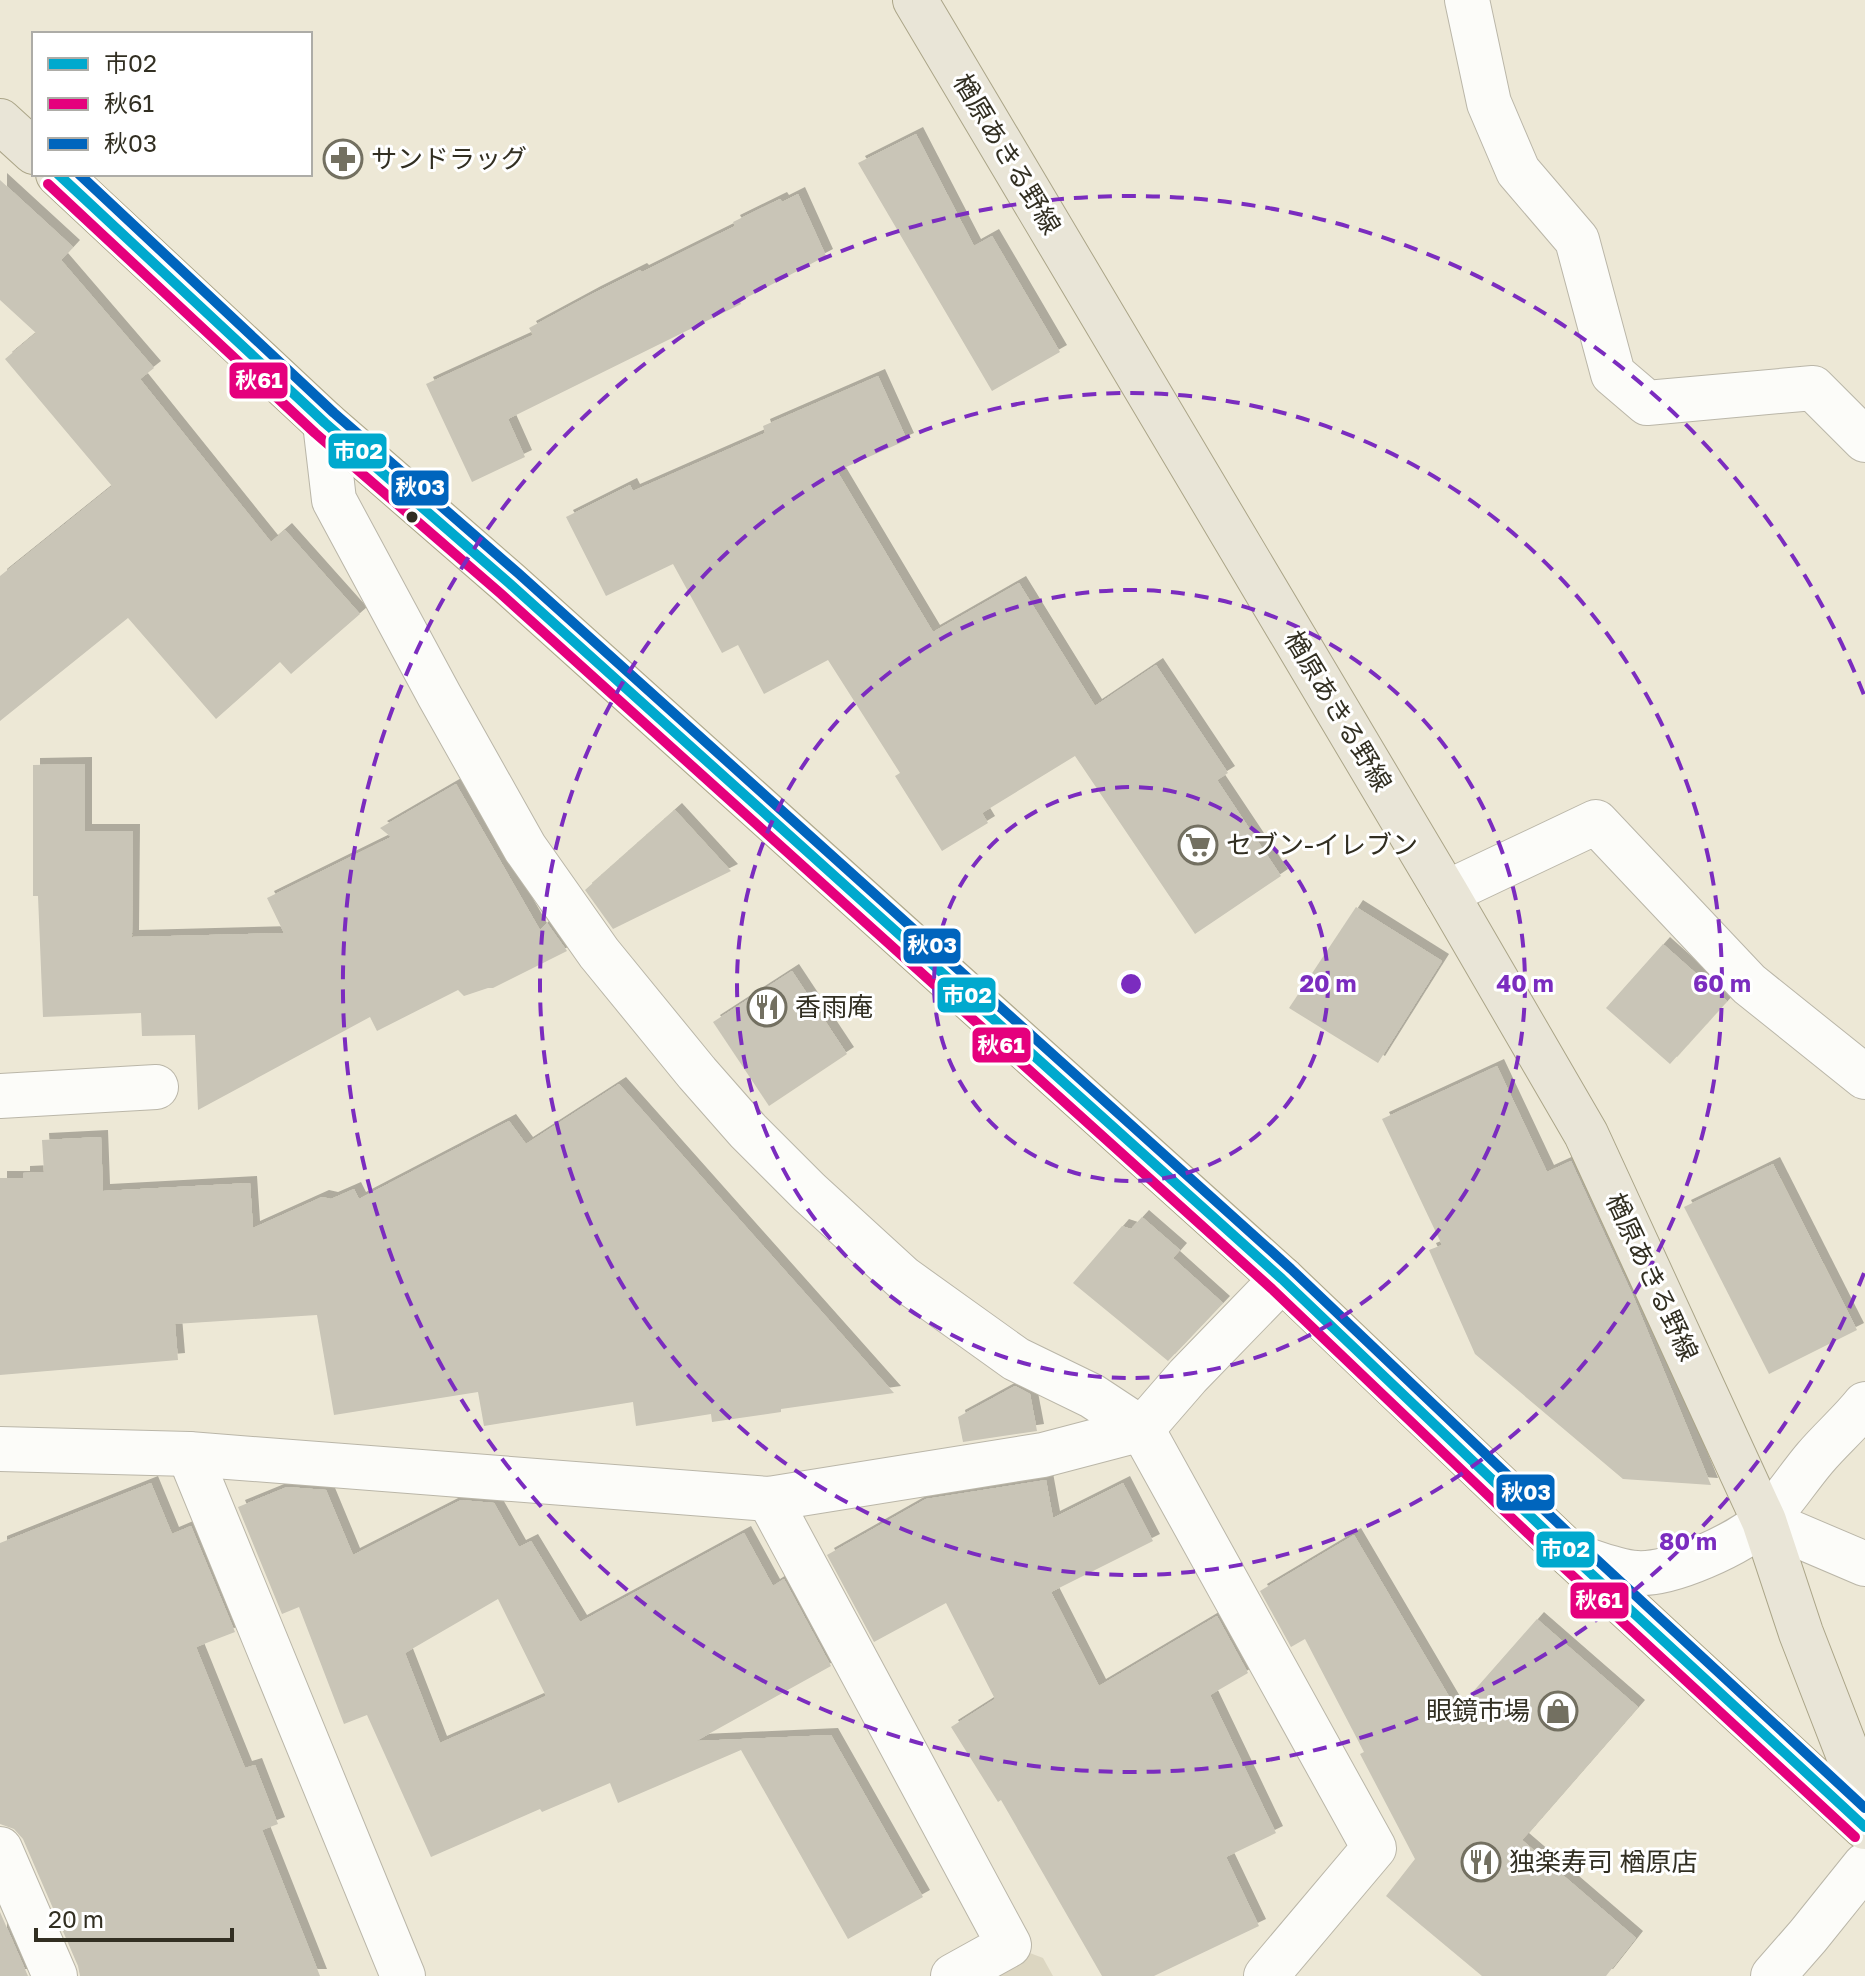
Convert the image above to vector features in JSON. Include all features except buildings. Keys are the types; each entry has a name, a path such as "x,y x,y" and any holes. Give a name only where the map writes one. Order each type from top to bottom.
{"main road":[{"name":"楢原あきる野線","path":"915,0 1586,1134 1764,1521 1801,1633 1865,1798"},
{"path":"0,121 32,150"},
{"path":"60,176 325,423 509,583 1282,1279 1571,1555 1865,1827"}],"street":[{"path":"1467,0 1489,103 1518,171 1577,240 1613,374 1647,403 1813,388 1865,440"},
{"path":"325,423 334,500 341,514 525,848 618,977 748,1131 903,1278 1016,1359 1092,1396 1142,1429 1374,1848 1266,1976"},
{"path":"1446,893 1596,822 1749,984 1865,1077"},
{"path":"0,1096 156,1087"},
{"path":"0,1449 189,1454 769,1499 1043,1455 1142,1429 1188,1376 1282,1279"},
{"path":"1571,1555 1638,1573 1699,1559 1730,1544 1764,1521 1816,1456 1865,1404"},
{"path":"189,1454 403,1976"},
{"path":"769,1499 1009,1945 953,1976"},
{"path":"1764,1521 1865,1564"},
{"path":"0,1849 55,1976"},
{"path":"1773,1976 1865,1865"}],"shaded area":[{"path":"1009,1945 1043,1958 1053,1976 953,1976"}],"transit line":[{"name":"市02","path":"60,176 325,423 509,583 1282,1279 1571,1555 1865,1827"},
{"name":"秋03","path":"81,176 334,413 518,573 1291,1269 1581,1545 1865,1808"},
{"name":"秋61","path":"48,184 315,433 500,593 1272,1289 1561,1565 1855,1837"}],"place":[{"name":"サンドラッグ","path":"343,159"},
{"name":"セブン-イレブン","path":"1198,845"},
{"name":"香雨庵","path":"767,1007"},
{"name":"眼鏡市場","path":"1558,1711"},
{"name":"独楽寿司 楢原店","path":"1481,1862"}]}
